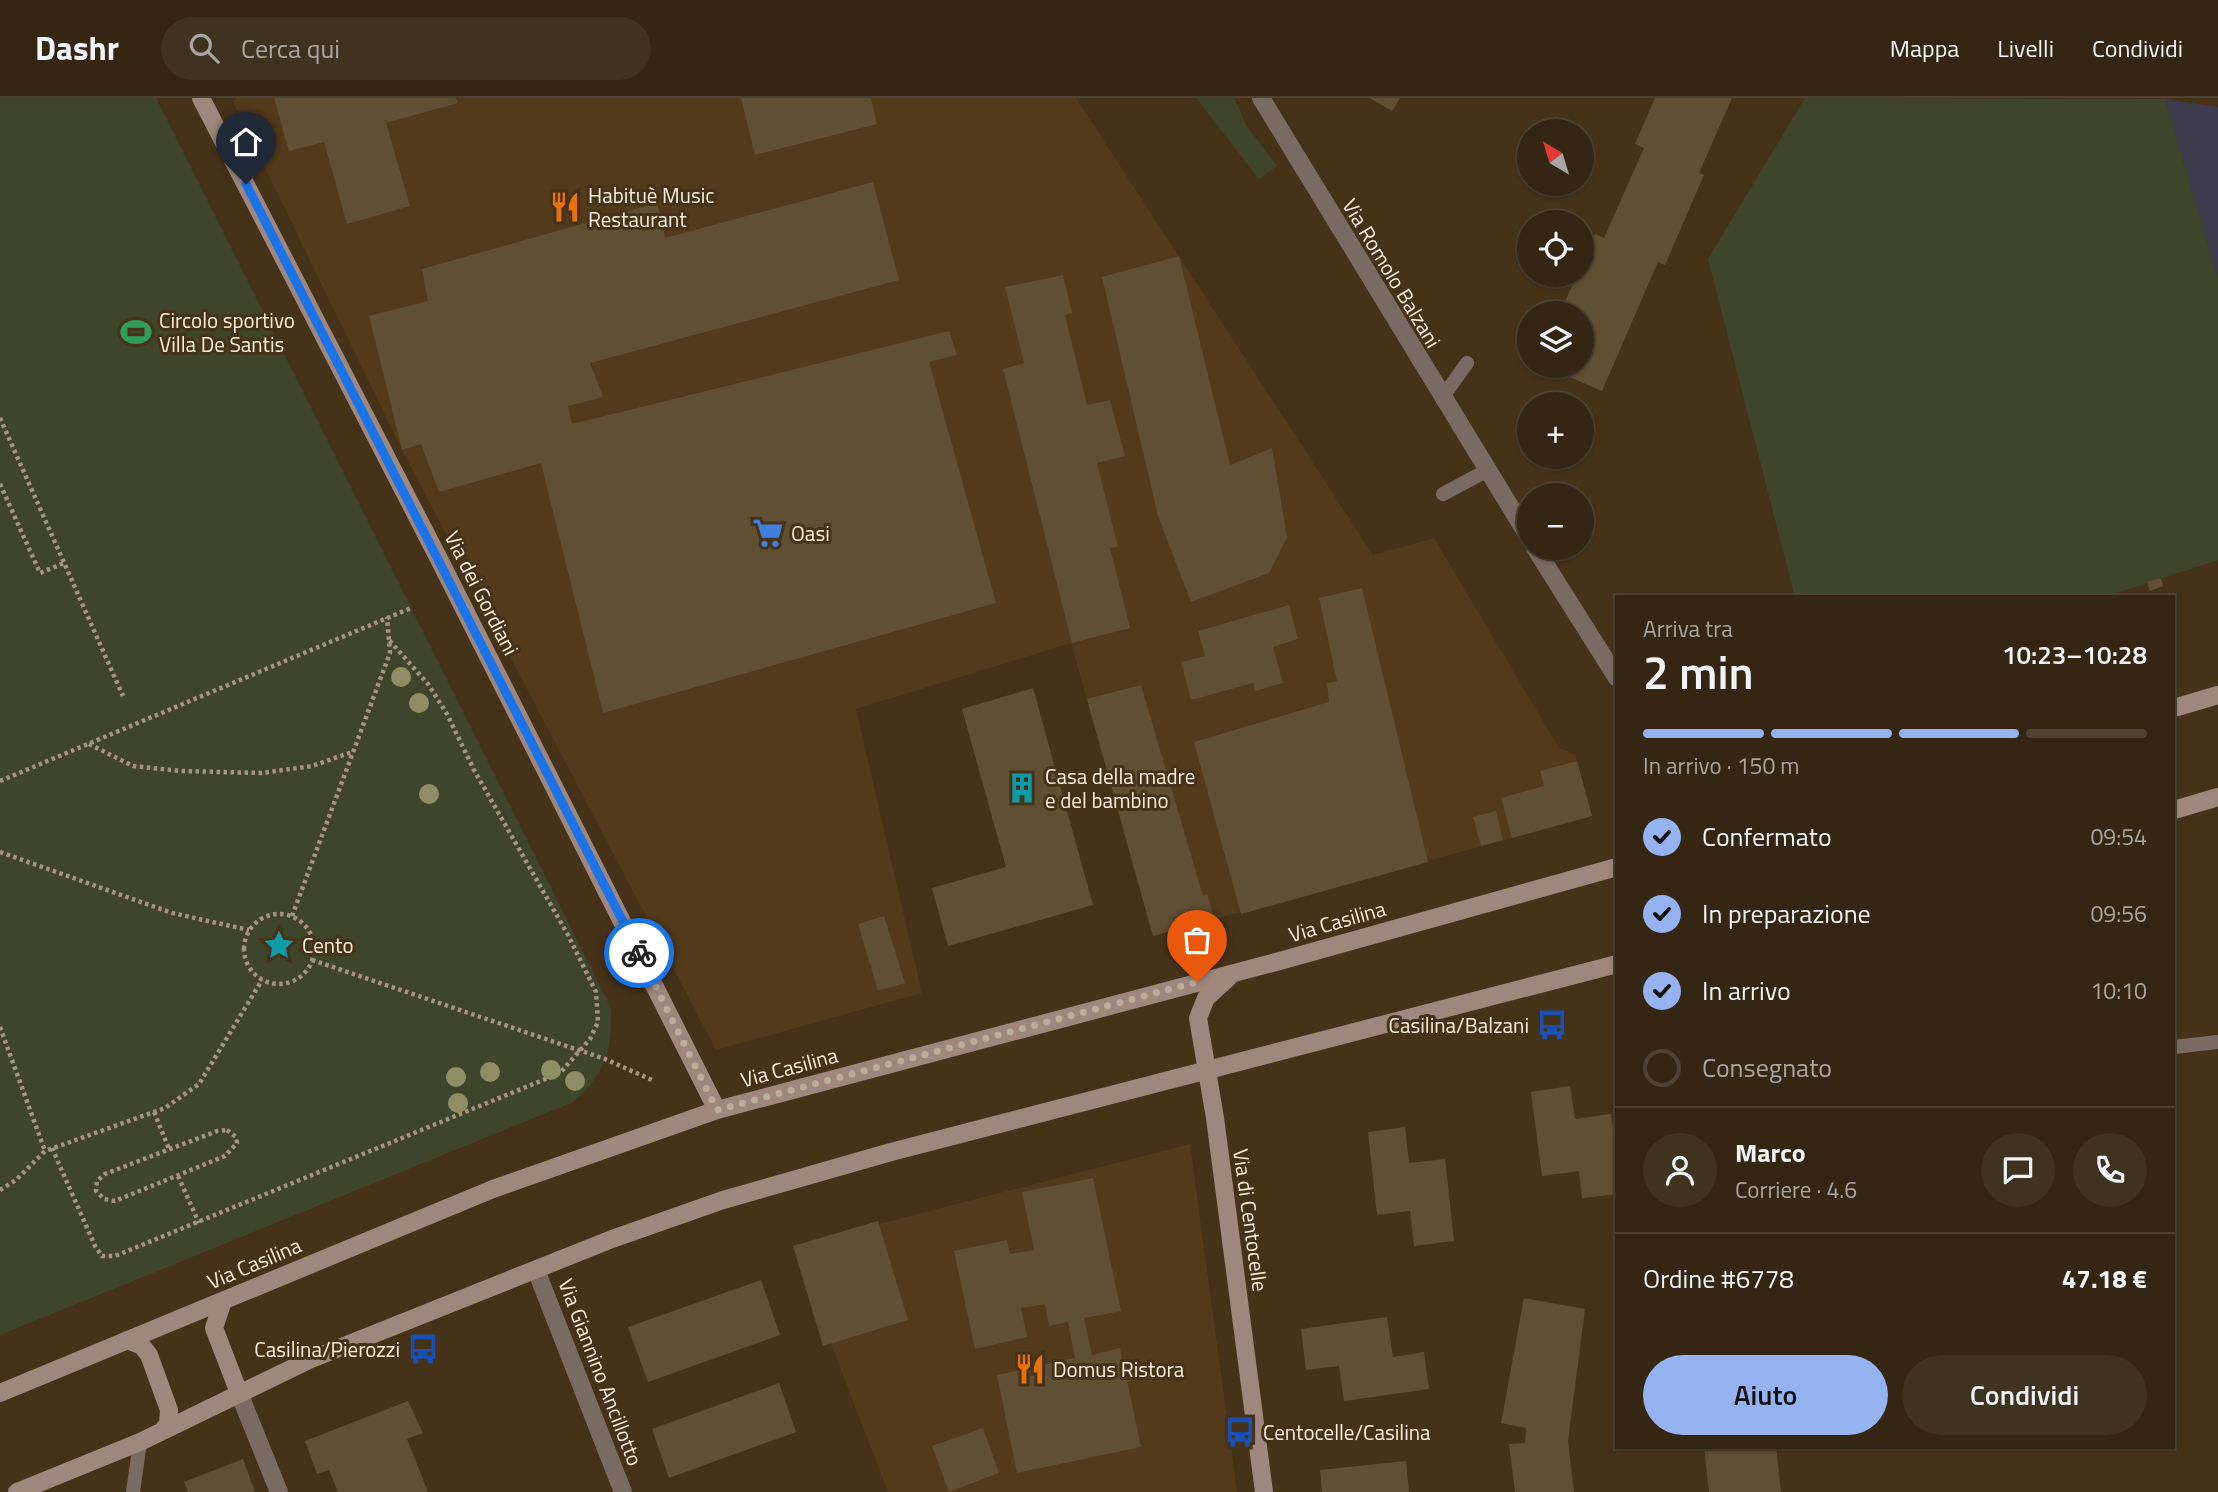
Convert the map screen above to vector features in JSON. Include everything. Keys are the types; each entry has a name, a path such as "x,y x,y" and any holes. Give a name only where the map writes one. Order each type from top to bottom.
{"main road":[{"name":"Via dei Gordiani","path":"201,98 435,551 717,1110"},
{"path":"2175,708 2218,695"},
{"path":"2175,810 2218,796"},
{"name":"Via Casilina","path":"0,1393 493,1189 717,1110 1615,868"},
{"path":"22,1491 140,1442 321,1355 624,1235 774,1184 1615,965"},
{"name":"Via di Centocelle","path":"1238,971 1216,986 1199,1009 1264,1492"},
{"path":"223,1301 214,1328 239,1393"},
{"path":"127,1340 142,1346 149,1355 169,1410 168,1424 162,1431"}],"street":[{"name":"Via Romolo Balzani","path":"1261,98 1517,518"},
{"path":"1543,560 1615,674"},
{"name":"Via Giannino Ancillotto","path":"536,1269 623,1492"},
{"path":"239,1393 279,1492"}],"lane":[{"path":"1442,398 1466,363"},
{"path":"1443,494 1488,470"},
{"path":"2175,1047 2218,1042"},
{"path":"132,1492 140,1442"}],"path":[{"path":"0,418 123,696"},
{"path":"0,484 40,573 64,563"},
{"path":"0,781 411,608"},
{"path":"292,916 390,653 387,617"},
{"path":"52,1148 103,1256 115,1256 560,1073 581,1051 598,1022 596,992 568,936 474,770 447,714 428,684 389,640"},
{"path":"89,744 133,766 181,771 262,773 312,766 353,752"},
{"path":"0,852 172,913 249,930"},
{"path":"268,915 292,916 308,929 313,939 312,960 307,971 286,984 262,980 253,973 244,952 249,930 268,915"},
{"path":"312,960 581,1051 652,1080"},
{"path":"0,1190 16,1180 45,1151 165,1108 199,1084 262,980"},
{"path":"0,1027 45,1151"},
{"path":"154,1112 169,1149"},
{"path":"217,1130 228,1130 236,1137 237,1143 230,1153 115,1201 104,1199 96,1191 97,1181 105,1174 169,1149 217,1130"},
{"path":"178,1176 199,1223"}],"shaded area":[{"path":"236,98 1076,98 1373,555 1434,538 1559,748 1575,754 1592,816 1153,936 1071,643 856,709 922,993 716,1050 402,450 233,102"},
{"path":"2165,99 2218,107 2218,280"},
{"name":"Domus Ristora","path":"1190,1144 1237,1492 888,1492 793,1246"}],"green space":[{"path":"0,98 156,98 610,1006 611,1035 609,1048 599,1072 592,1083 571,1103 0,1335"},
{"path":"1196,98 1234,98 1246,125 1277,166 1259,179"},
{"path":"1805,98 2165,99 2218,280 2218,560 2110,595 1794,595 1708,259"}],"building":[{"path":"274,98 456,98 458,103 386,123 410,206 347,224 324,142 289,151"},
{"path":"741,98 871,98 877,124 755,155"},
{"path":"1370,98 1400,98 1392,111"},
{"path":"1655,98 1732,98 1699,173 1704,175 1665,265 1658,262 1602,391 1572,378 1594,378 1594,301 1565,301 1572,287 1594,287 1594,236 1595,234 1604,238 1644,148 1635,144"},
{"name":"Oasi","path":"873,182 899,280 590,363 603,397 568,406 572,424 949,331 957,355 929,362 996,603 603,713 541,463 439,492 421,444 402,450 369,316 428,301 422,269 657,203 665,238"},
{"path":"1179,256 1230,465 1272,448 1287,537 1269,573 1191,602 1158,516 1102,277"},
{"path":"1063,275 1072,313 1065,315 1087,405 1110,400 1125,456 1097,463 1118,547 1110,548 1130,628 1072,643 1003,369 1024,363 1005,287"},
{"path":"2161,578 2163,586 2150,591 2147,582"},
{"path":"1362,588 1428,862 1241,914 1194,742 1329,702 1327,683 1337,681 1319,598"},
{"path":"1289,605 1298,639 1273,647 1283,683 1255,691 1253,683 1191,700 1181,662 1205,656 1198,631"},
{"path":"1141,685 1203,896 1207,894 1214,919 1153,936 1087,699"},
{"name":"Casa della madre e del bambino","path":"1033,688 1093,905 948,946 932,888 1006,867 962,709"},
{"path":"1577,761 1592,816 1512,838 1501,798 1544,786 1540,771"},
{"path":"1496,811 1503,840 1481,846 1473,817"},
{"path":"884,916 905,983 878,991 858,924"},
{"path":"1570,1086 1575,1119 1611,1114 1615,1144 1615,1194 1582,1198 1579,1171 1542,1176 1531,1092"},
{"path":"1405,1127 1409,1163 1445,1159 1454,1241 1414,1246 1410,1211 1377,1215 1368,1132"},
{"path":"1093,1178 1121,1311 1084,1318 1092,1355 1120,1348 1141,1447 1017,1473 997,1375 1075,1358 1068,1322 1049,1326 1045,1304 1021,1308 1027,1337 975,1349 954,1251 1007,1240 1010,1254 1034,1250 1022,1192"},
{"path":"878,1221 908,1320 823,1346 793,1246"},
{"path":"761,1280 780,1335 648,1382 628,1327"},
{"path":"1524,1298 1585,1309 1568,1441 1574,1492 1515,1492 1509,1444 1525,1443 1526,1428 1501,1423"},
{"path":"1387,1317 1393,1357 1424,1352 1429,1389 1344,1401 1339,1366 1306,1370 1301,1329"},
{"path":"779,1383 796,1432 669,1478 652,1429"},
{"path":"408,1401 423,1433 407,1439 428,1492 338,1492 329,1470 317,1474 305,1441"},
{"path":"983,1428 999,1473 949,1492 932,1446"},
{"path":"1704,1449 1776,1449 1781,1492 1709,1492"},
{"path":"243,1459 255,1492 188,1492 184,1482"},
{"path":"1406,1461 1409,1492 1322,1492 1320,1470"}],"way so far":[{"path":"639,953 717,1110 1197,982"}],"place":[{"name":"Habituè Music Restaurant","path":"565,207"},
{"name":"Circolo sportivo Villa De Santis","path":"136,332"},
{"name":"Oasi","path":"768,533"},
{"name":"Casa della madre e del bambino","path":"1022,788"},
{"name":"Cento","path":"279,945"},
{"name":"Casilina/Balzani","path":"1552,1025"},
{"name":"Casilina/Pierozzi","path":"423,1349"},
{"name":"Domus Ristora","path":"1030,1369"},
{"name":"Centocelle/Casilina","path":"1240,1432"}],"route":[{"path":"246,184 639,953"}]}
